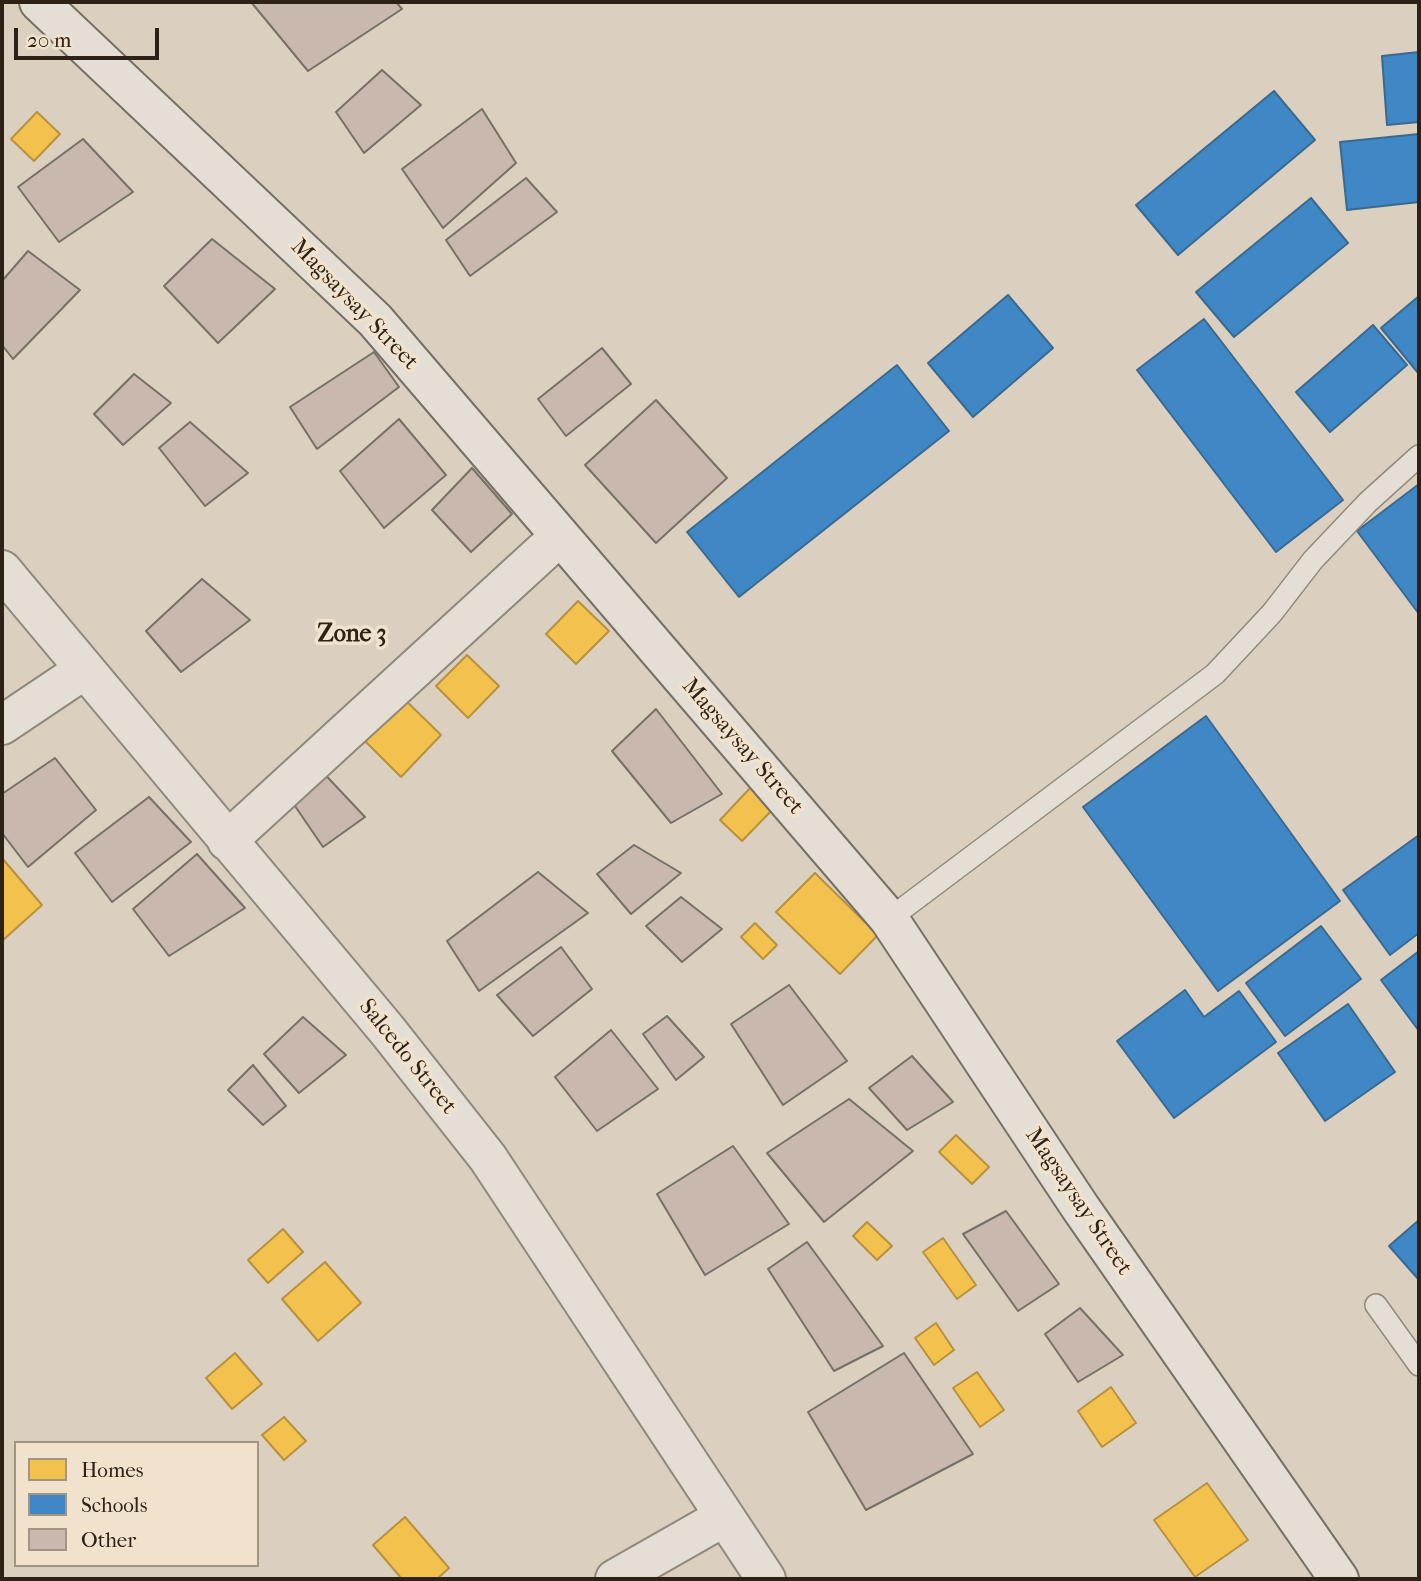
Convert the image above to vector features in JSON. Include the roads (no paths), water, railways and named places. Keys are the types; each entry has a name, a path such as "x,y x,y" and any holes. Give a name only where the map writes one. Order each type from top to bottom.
{"street":[{"name":"Magsaysay Street","path":"39,2 375,320 559,537 816,831 888,919 1080,1208 1339,1579"},
{"path":"227,841 559,537"},
{"name":"Salcedo Street","path":"2,570 387,1030 488,1158 766,1579"},
{"path":"2,725 84,670"},
{"path":"615,1579 724,1517"}],"lane":[{"path":"888,919 1215,674 1272,613 1313,560 1368,502 1419,456"},
{"path":"1376,1305 1419,1365"}],"district":[{"name":"Zone 3","path":"352,635"}]}
